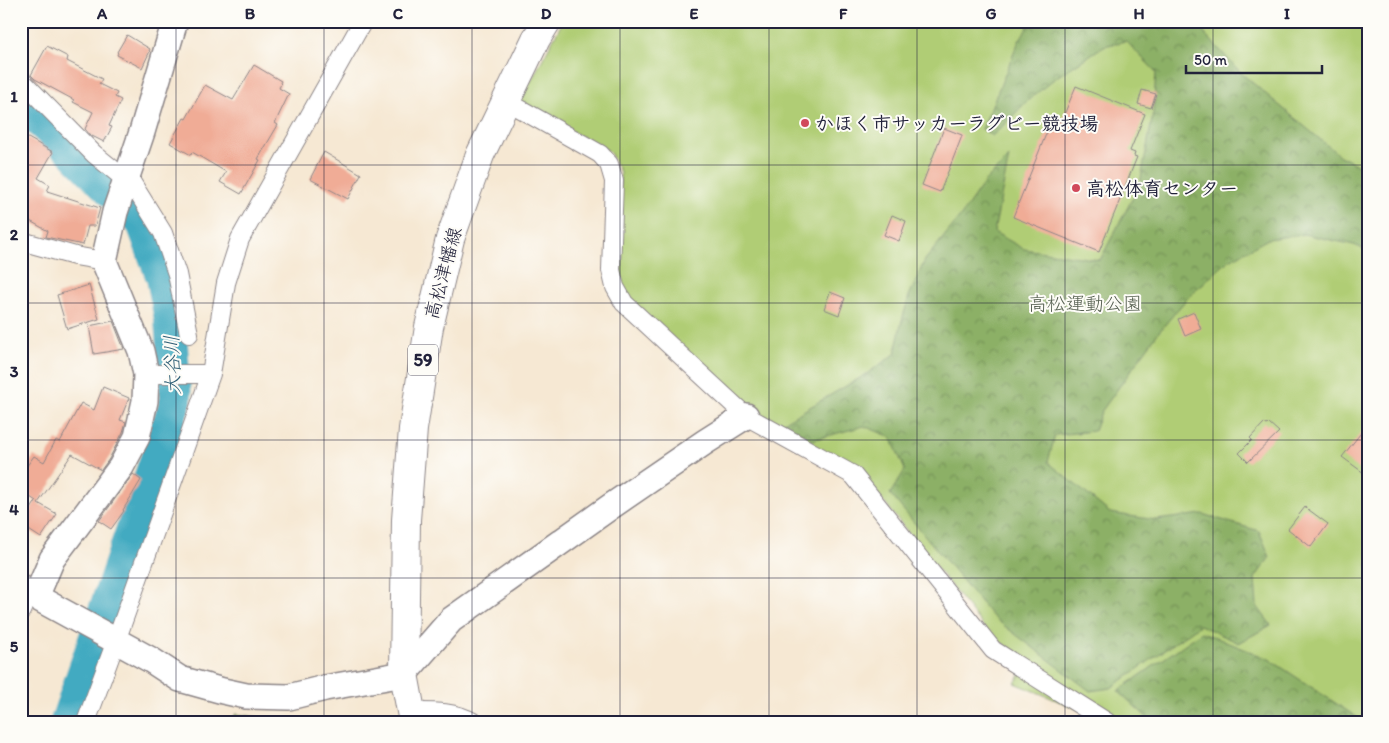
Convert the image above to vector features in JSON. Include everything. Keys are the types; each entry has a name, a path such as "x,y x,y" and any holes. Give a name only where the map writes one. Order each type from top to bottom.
{"main road":[{"name":"高松津幡線","path":"412,717 404,674 406,520 414,420 429,327 450,239 480,155 536,39 547,21"}],"street":[{"path":"175,21 142,132 115,212 104,260 141,352 154,374 145,401 137,437 121,467 52,559 27,597 88,626 180,678 246,696 289,698 325,688 404,674 452,620 705,442 746,416"},
{"path":"86,722 206,374 226,283 240,239 363,21"},
{"path":"21,80 94,154 125,182 132,183 163,232 177,274 189,334"},
{"path":"506,101 600,154 609,164 614,181 611,270 615,287 624,303 746,416 853,475 992,650 1107,722"},
{"path":"21,241 76,256 104,260"},
{"path":"154,374 206,374"},
{"path":"412,717 445,712 465,717 473,722"}],"green space":[{"name":"高松運動公園","path":"563,21 1368,21 1368,722 1109,722 1015,683 1029,661 991,636 859,471 762,420 626,298 620,286 620,172 609,151 519,103"},
{"path":"1031,21 1193,21 1242,74 1340,156 1368,170 1368,251 1354,245 1304,234 1268,239 1228,261 1189,296 1158,333 1101,412 1094,431 1055,435 1048,462 1110,513 1156,520 1202,514 1259,531 1270,557 1255,578 1257,606 1271,625 1239,643 1200,625 1111,688 1090,691 994,618 890,494 905,470 891,437 864,426 812,440 784,422 865,375 895,354 909,296 925,260 960,217 986,180 1009,157 994,232 1024,249 1100,260 1140,184 1153,114 1156,72 1126,41 1104,46 1055,78 1025,103 992,136 982,129 1019,41"},
{"path":"21,260 25,260 21,486"},
{"path":"1202,632 1269,659 1364,722 1152,722 1118,691"},
{"path":"236,714 288,722 229,722"}],"building":[{"path":"127,35 150,49 142,68 117,55"},
{"path":"47,46 68,57 67,61 102,79 99,84 117,93 115,97 121,100 109,126 112,127 104,142 90,135 85,129 93,112 73,102 74,100 31,75"},
{"path":"254,65 281,81 279,88 289,94 275,123 278,125 258,159 260,160 241,194 220,182 226,172 192,152 191,155 170,143 205,85 233,100"},
{"name":"高松体育センター","path":"1076,86 1145,114 1130,151 1135,153 1134,156 1137,157 1099,252 1013,217 1052,119 1061,122"},
{"path":"1142,90 1156,94 1151,108 1138,104"},
{"path":"944,128 962,136 940,192 922,185"},
{"path":"21,134 53,152 38,178 50,185 47,191 100,208 95,226 88,226 83,245 46,237 48,231 21,216"},
{"path":"324,152 361,174 348,199 310,179"},
{"path":"892,215 906,221 899,241 884,235"},
{"path":"89,285 99,319 67,329 57,295"},
{"path":"830,292 845,298 839,315 824,309"},
{"path":"1194,312 1201,329 1185,336 1178,319"},
{"path":"113,321 124,349 94,354 89,326"},
{"path":"103,387 129,398 120,420 126,422 123,432 101,470 72,454 38,503 57,514 41,538 21,525 36,501 21,491 21,474 34,456 44,462 56,440 60,442 81,403 94,410"},
{"path":"1264,423 1267,425 1269,423 1279,432 1248,462 1239,453 1252,440 1250,438"},
{"path":"1368,424 1368,476 1342,457"},
{"path":"133,474 141,480 124,511 111,529 99,521"},
{"path":"1305,507 1328,524 1311,547 1288,529"}],"waterway":[{"name":"大谷川","path":"21,105 68,148 142,223 162,278 170,319 176,400 66,722"}],"place":[{"name":"かほく市サッカーラグビー競技場","path":"805,123"},
{"name":"高松体育センター","path":"1076,188"}]}
